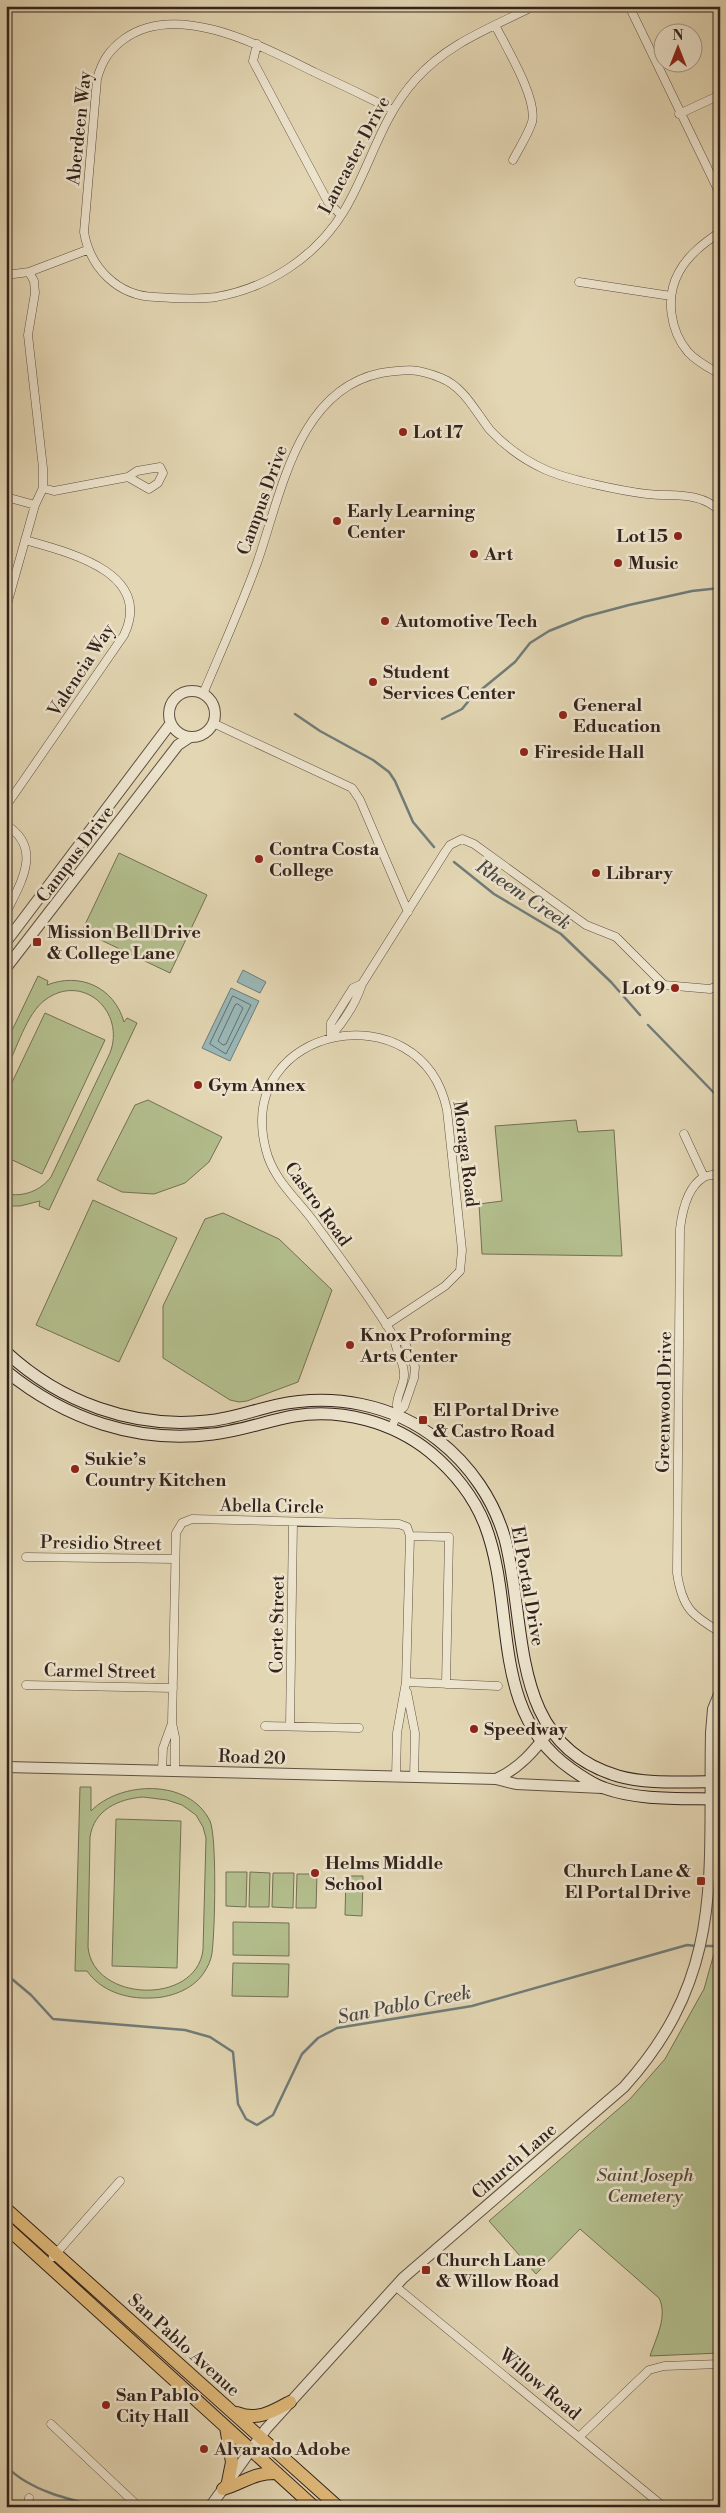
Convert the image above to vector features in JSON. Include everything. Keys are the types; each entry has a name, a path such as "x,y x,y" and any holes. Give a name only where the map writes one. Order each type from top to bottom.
{"main road":[{"name":"El Portal Drive","path":"6,1352 46,1384 84,1403 125,1417 160,1422 206,1421 237,1416 285,1403 331,1400 355,1402 397,1414 433,1436 456,1456 485,1492 498,1518 507,1552 529,1687 550,1730 559,1741 586,1762 620,1777 715,1782"},
{"name":"El Portal Drive","path":"6,1371 47,1402 75,1415 109,1427 145,1434 176,1437 212,1435 292,1417 318,1414 356,1418 391,1429 410,1438 430,1452 452,1473 473,1502 484,1523 494,1556 514,1687 520,1706 540,1743 558,1760 604,1788 650,1797 715,1799"},
{"name":"San Pablo Avenue","path":"6,2209 338,2507"},
{"name":"San Pablo Avenue","path":"6,2228 314,2507"},
{"path":"138,2347 146,2348 176,2373 189,2374"},
{"path":"232,2411 248,2417 259,2417 290,2402"},
{"path":"226,2427 232,2462 225,2485 240,2484 257,2474 277,2473"}],"street":[{"name":"Lancaster Drive","path":"87,250 103,275 125,291 148,297 215,297 248,289 282,274 308,253 341,215 393,110 415,79 448,48 534,6"},
{"path":"629,6 720,194"},
{"name":"Aberdeen Way","path":"87,250 84,232 95,89 100,69 107,55 114,46 135,31 166,24 219,32 257,44 393,110"},
{"path":"495,25 529,96 533,113 532,122 513,160"},
{"path":"257,44 253,61 328,202 341,215"},
{"path":"680,114 720,95"},
{"path":"720,232 691,256 678,273 671,296 671,312 678,336 688,352 703,365 720,374"},
{"path":"6,275 30,272 87,250"},
{"path":"6,608 35,505 43,488 43,468 28,335 35,293 34,281 30,272"},
{"path":"579,282 671,296"},
{"name":"Campus Drive","path":"203,694 254,571 291,459 307,429 321,410 338,393 358,379 414,368 443,378 457,386 498,436 518,454 546,470 647,494 683,495 703,499 720,511"},
{"path":"43,488 54,491 128,477"},
{"path":"6,497 35,505"},
{"name":"Valencia Way","path":"6,806 124,635 130,618 129,602 116,580 106,570 73,553 25,540"},
{"path":"189,692 203,694 212,703 214,709 213,723 204,734 190,737 177,731 171,723 170,710 177,698 189,692"},
{"name":"Campus Drive","path":"6,942 171,723"},
{"path":"213,723 352,788 360,800 408,912"},
{"name":"Campus Drive","path":"6,968 178,745 190,737"},
{"path":"6,825 22,840 27,862 6,913"},
{"path":"331,1036 342,1024 359,994 362,984 450,845 456,841 467,839 586,925 616,937 664,985 710,989 720,985"},
{"name":"Moraga Road","path":"296,1053 331,1036 354,1034 375,1036 403,1048 421,1061 432,1074 446,1103 462,1250 460,1271 445,1286 386,1325"},
{"name":"Castro Road","path":"296,1053 280,1069 271,1085 264,1106 262,1124 266,1150 273,1169 284,1186 312,1220 394,1337 405,1342 415,1367 410,1393 404,1407 397,1414 391,1429"},
{"path":"684,1134 704,1177 720,1174"},
{"name":"Greenwood Drive","path":"704,1177 691,1192 683,1207 680,1229 677,1573 680,1594 690,1611 720,1632"},
{"name":"Castro Road","path":"394,1337 394,1348 403,1368 402,1386 396,1402 397,1414"},
{"name":"Abella Circle","path":"175,1771 175,1738 172,1723 176,1533 182,1523 192,1519 399,1524 407,1527 410,1536"},
{"name":"Corte Street","path":"290,1726 293,1522"},
{"path":"396,1777 397,1733 406,1682 410,1536 449,1537 446,1684"},
{"name":"Presidio Street","path":"26,1557 176,1559"},
{"path":"406,1682 498,1686"},
{"path":"406,1682 415,1734 414,1777"},
{"name":"Carmel Street","path":"26,1685 173,1688"},
{"name":"Church Lane","path":"210,2507 260,2436 395,2286 634,2077 670,2030 688,1995 700,1964 706,1934 712,1882 715,1799 712,1717 720,1692"},
{"name":"Abella Circle","path":"162,1770 163,1748 172,1723"},
{"path":"264,1726 359,1728"},
{"name":"Road 20","path":"496,1779 520,1766 550,1730"},
{"name":"Road 20","path":"6,1767 496,1779 516,1784 604,1788"},
{"path":"46,2264 120,2181"},
{"name":"Willow Road","path":"395,2286 664,2507"},
{"path":"579,2436 649,2370 664,2366 720,2364"},
{"path":"52,2424 139,2507"},
{"path":"27,2507 30,2498"}],"green space":[{"path":"119,853 207,895 170,973 82,931"},
{"path":"38,976 48,981 47,985 59,981 72,980 94,986 104,991 112,1000 124,1022 127,1018 137,1023 49,1210 39,1206 40,1201 20,1206 6,1206 6,1194 19,1195 31,1192 42,1186 51,1177 110,1053 113,1038 112,1023 106,1010 97,1000 86,993 73,991 59,993 45,1000 33,1014 6,1070 6,1043"},
{"path":"45,1013 105,1040 42,1174 6,1157 6,1095"},
{"path":"148,1100 222,1137 209,1162 185,1183 154,1194 122,1192 97,1180 135,1105"},
{"path":"576,1120 578,1132 614,1130 622,1256 482,1254 479,1204 502,1201 495,1126"},
{"path":"93,1200 177,1238 119,1362 36,1325"},
{"path":"223,1213 279,1239 332,1290 298,1382 247,1401 239,1402 230,1400 163,1358 163,1306 205,1219"},
{"path":"80,1787 91,1787 91,1811 104,1801 119,1794 136,1790 154,1789 171,1791 187,1797 200,1807 210,1821 214,1845 215,1885 212,1956 205,1971 198,1980 180,1992 172,1995 141,1998 123,1995 107,1989 99,1984 87,1971 75,1971","holes":["143,1797 167,1800 182,1805 196,1815 203,1827 206,1838 203,1950 196,1968 183,1981 165,1988 145,1990 125,1987 107,1979 94,1965 88,1947 90,1837 92,1828 102,1813 116,1803"]},
{"path":"116,1819 181,1821 177,1968 112,1966"},
{"path":"226,1872 247,1872 246,1907 226,1906"},
{"path":"250,1872 270,1873 269,1907 249,1907"},
{"path":"273,1873 294,1873 293,1908 272,1907"},
{"path":"297,1874 317,1874 316,1908 296,1908"},
{"path":"346,1876 363,1876 362,1916 345,1915"},
{"path":"233,1922 289,1923 289,1956 233,1955"},
{"name":"Saint Joseph Cemetery","path":"715,1950 720,1950 720,2353 650,2356 662,2320 659,2298 580,2229 536,2274 489,2221 630,2099 665,2059 704,1989"},
{"path":"233,1963 289,1964 288,1997 232,1996"}],"water":[{"path":"243,970 266,982 260,993 237,982"},
{"path":"231,988 259,1001 230,1061 202,1048"}],"waterway":[{"path":"442,719 462,709 471,698 515,662 530,643 549,631 584,617 629,605 692,591 720,588"},
{"name":"Rheem Creek","path":"295,714 320,731 373,760 389,772 395,781 413,822 434,847"},
{"name":"Rheem Creek","path":"454,862 494,894 561,934 611,982 640,1015"},
{"name":"Rheem Creek","path":"648,1025 720,1099"},
{"name":"San Pablo Creek","path":"6,1974 31,1995 53,2019 185,2030 210,2037 233,2052 238,2104 246,2119 257,2125 273,2115 302,2054 318,2038 337,2028 472,2006 687,1945 696,1946"},
{"name":"San Pablo Creek","path":"701,1946 720,1946"},
{"path":"6,2466 16,2475 39,2488 64,2498 103,2507"}],"place":[{"name":"Lot 17","path":"403,432"},
{"name":"Early Learning Center","path":"337,521"},
{"name":"Lot 15","path":"678,536"},
{"name":"Art","path":"474,554"},
{"name":"Music","path":"618,563"},
{"name":"Automotive Tech","path":"385,621"},
{"name":"Student Services Center","path":"373,682"},
{"name":"General Education","path":"563,715"},
{"name":"Fireside Hall","path":"524,752"},
{"name":"Contra Costa College","path":"259,859"},
{"name":"Library","path":"596,873"},
{"name":"Mission Bell Drive & College Lane","path":"37,942"},
{"name":"Lot 9","path":"675,988"},
{"name":"Gym Annex","path":"198,1085"},
{"name":"Knox Proforming Arts Center","path":"350,1345"},
{"name":"El Portal Drive & Castro Road","path":"423,1420"},
{"name":"Sukie’s Country Kitchen","path":"75,1469"},
{"name":"Speedway","path":"474,1729"},
{"name":"Helms Middle School","path":"315,1873"},
{"name":"Church Lane & El Portal Drive","path":"701,1881"},
{"name":"Church Lane & Willow Road","path":"426,2270"},
{"name":"San Pablo City Hall","path":"106,2405"},
{"name":"Alvarado Adobe","path":"204,2449"}]}
